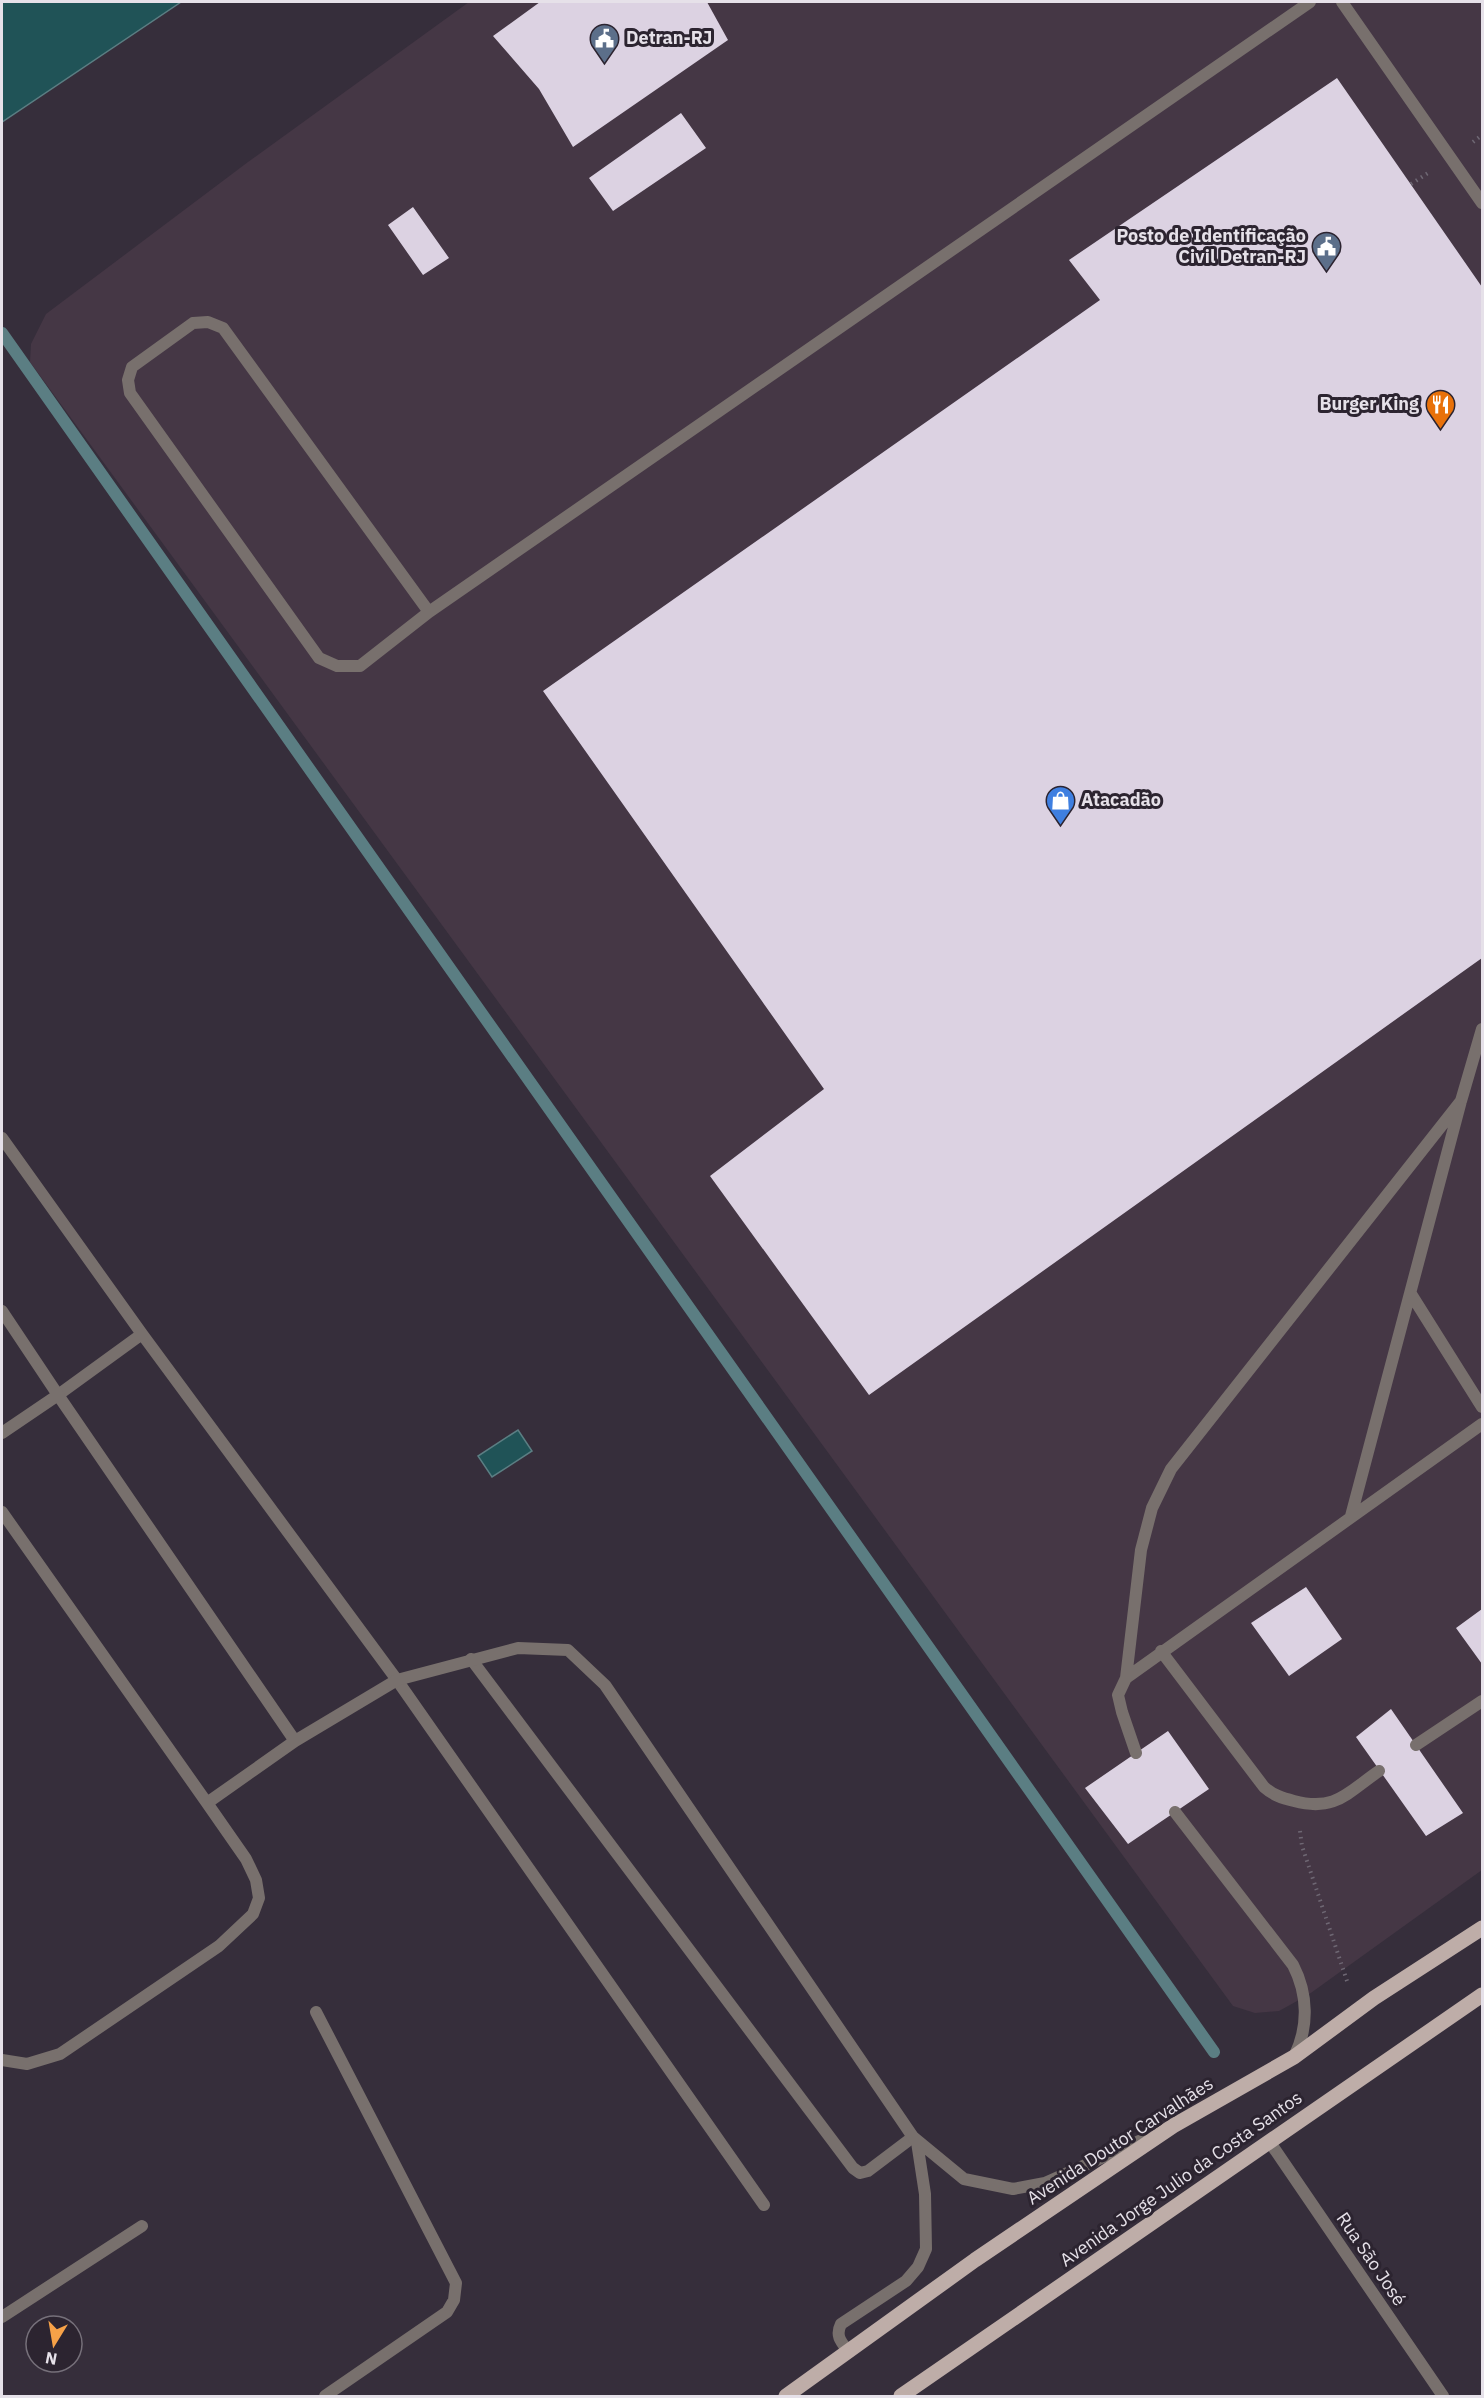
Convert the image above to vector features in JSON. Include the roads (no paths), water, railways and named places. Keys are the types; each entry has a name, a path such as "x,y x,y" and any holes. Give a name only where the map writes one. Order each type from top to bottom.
{"main road":[{"name":"Avenida Doutor Carvalhães","path":"786,2397 975,2260 1173,2126 1294,2056 1374,1998 1482,1928"},
{"name":"Avenida Jorge Julio da Costa Santos","path":"902,2397 1482,1995"}],"street":[{"path":"429,612 223,328 208,322 193,323 132,367 128,380 130,393 319,658 337,666 360,666 429,612 1310,2"},
{"path":"1342,2 1482,203"},
{"path":"1351,1516 1482,1029"},
{"path":"1136,1753 1118,1695 1126,1678 1141,1550 1152,1508 1172,1469 1461,1101"},
{"path":"2,1138 142,1334 397,1680 764,2205"},
{"path":"1411,1294 1482,1407"},
{"path":"2,1311 295,1741"},
{"path":"2,1433 142,1334"},
{"path":"1126,1678 1482,1424"},
{"path":"2,1512 246,1859 256,1880 259,1898 253,1914 219,1946 60,2054 27,2064 2,2060"},
{"path":"207,1803 295,1741 397,1680 518,1648 568,1650 605,1685 915,2140 964,2180 1013,2189 1045,2183 1173,2126"},
{"path":"1161,1651 1264,1787 1277,1796 1319,1806 1330,1804 1379,1771"},
{"path":"471,1659 853,2168 860,2173 868,2171 915,2140"},
{"path":"1416,1745 1482,1701"},
{"path":"1175,1812 1293,1965 1299,1977 1305,2003 1304,2028 1294,2056"},
{"path":"316,2012 456,2283 454,2300 447,2312 325,2397"},
{"path":"849,2352 839,2340 838,2330 842,2324 906,2281 918,2267 926,2248 925,2194 915,2140"},
{"name":"Rua São José","path":"1269,2142 1443,2397"},
{"path":"2,2317 142,2226"}],"waterway":[{"path":"2,333 1214,2052"}],"place":[{"name":"Detran-RJ","path":"605,64"},
{"name":"Posto de Identificação Civil Detran-RJ","path":"1327,272"},
{"name":"Burger King","path":"1440,430"},
{"name":"Atacadão","path":"1060,826"}]}
